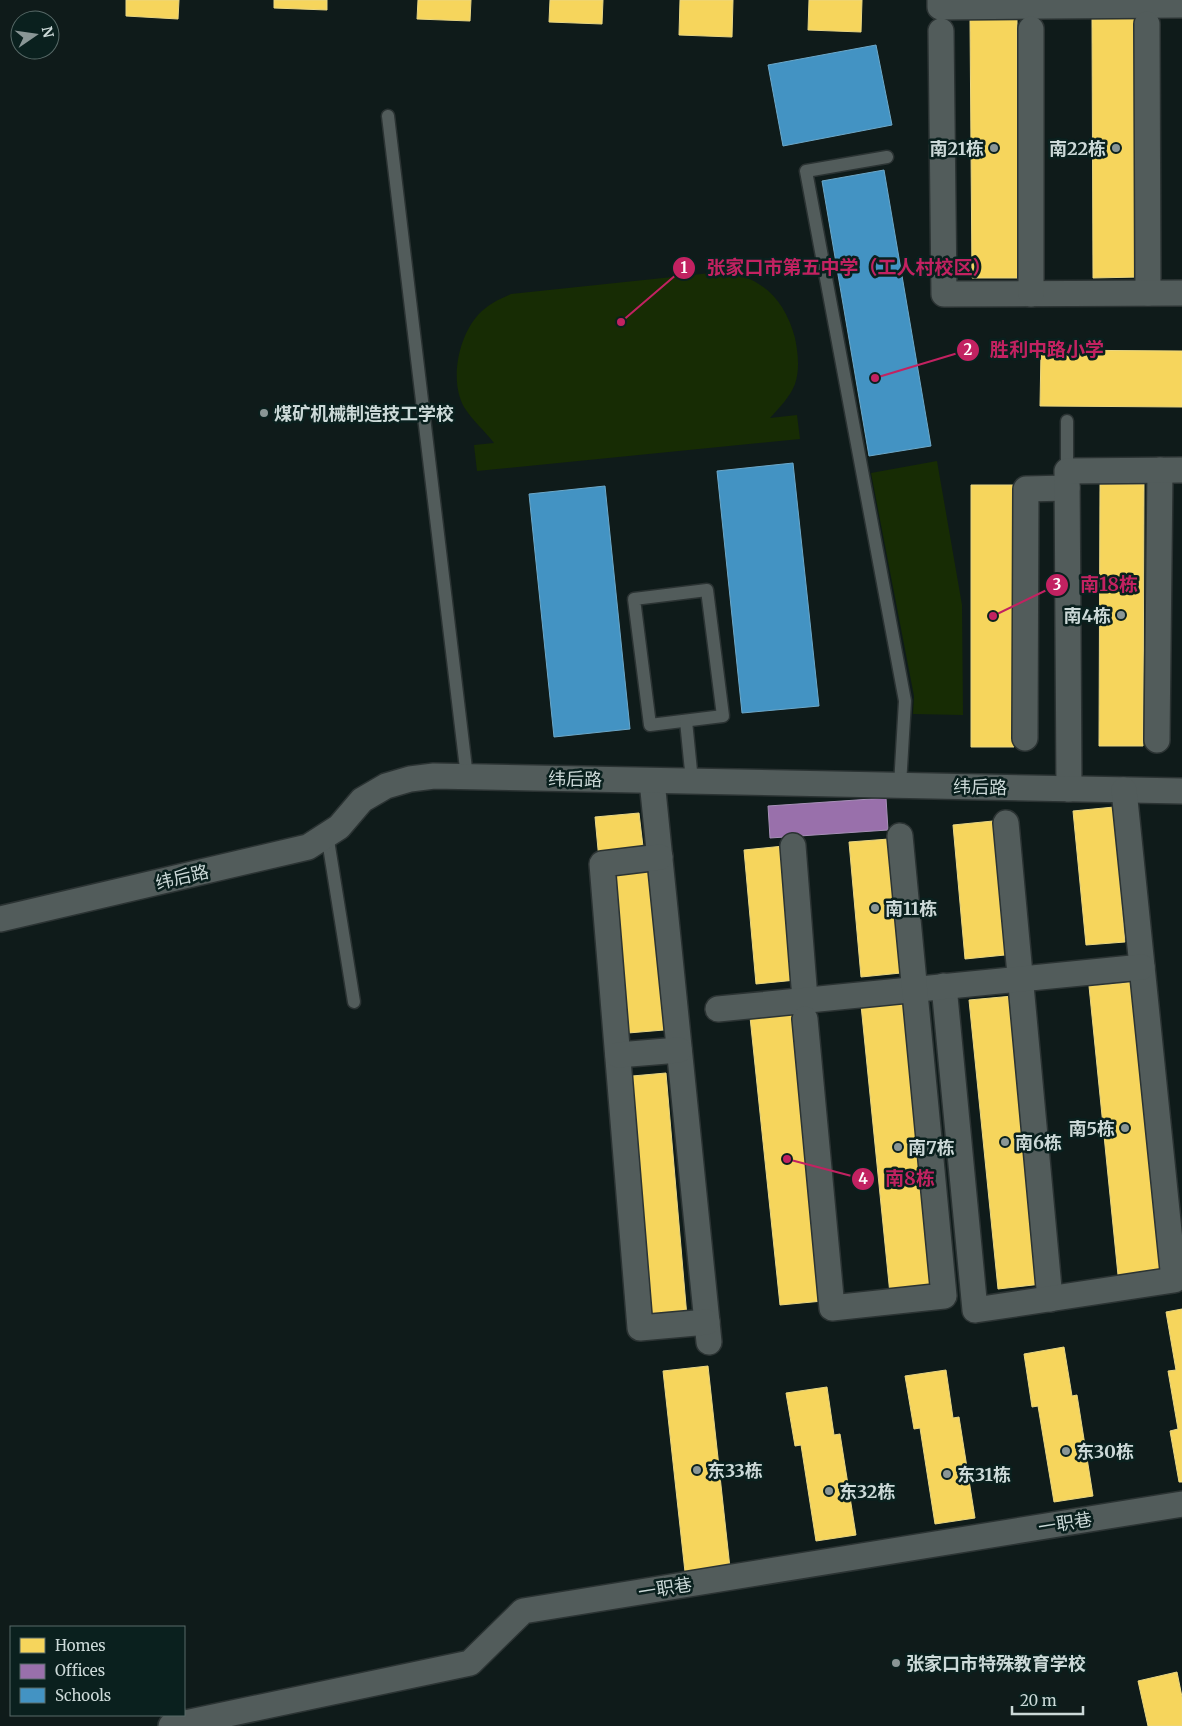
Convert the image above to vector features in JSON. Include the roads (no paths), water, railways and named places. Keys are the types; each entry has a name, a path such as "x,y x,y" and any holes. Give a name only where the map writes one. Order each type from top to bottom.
{"street":[{"path":"940,0 940,7 1022,3 1163,9 1148,293"},
{"path":"1031,29 1031,294"},
{"path":"941,31 944,294 1182,293"},
{"path":"1024,738 1026,489 1067,480 1171,470 1157,740"},
{"path":"1067,480 1069,789"},
{"path":"1025,622 1068,622"},
{"name":"纬后路","path":"0,919 308,847 339,827 362,800 386,786 410,779 434,776 1182,791"},
{"path":"652,781 660,857 679,1050 708,1332 640,1328 602,864 660,857"},
{"path":"944,986 975,1310 1174,1280 1124,790"},
{"path":"1006,823 1050,1299"},
{"path":"793,846 805,1009 832,1308 944,1296 900,836"},
{"path":"718,1009 805,1009 914,989 1142,967"},
{"path":"618,1055 679,1050"},
{"name":"一职巷","path":"171,1726 470,1663 523,1610 1182,1504"}],"lane":[{"path":"388,116 467,777"},
{"path":"887,157 806,171 905,701 900,786"},
{"path":"1067,422 1067,480"},
{"path":"706,590 723,716 686,721 650,725 634,599 706,590"},
{"path":"686,721 692,782"},
{"path":"327,834 354,1002"}],"place":[{"name":"南21栋","path":"994,148"},
{"name":"南22栋","path":"1116,148"},
{"name":"张家口市第五中学（工人村校区）","path":"621,322"},
{"name":"胜利中路小学","path":"875,378"},
{"name":"煤矿机械制造技工学校","path":"264,413"},
{"name":"南4栋","path":"1121,615"},
{"name":"南18栋","path":"993,616"},
{"name":"南11栋","path":"875,908"},
{"name":"南5栋","path":"1125,1128"},
{"name":"南6栋","path":"1005,1142"},
{"name":"南7栋","path":"898,1147"},
{"name":"南8栋","path":"787,1159"},
{"name":"东30栋","path":"1066,1451"},
{"name":"东33栋","path":"697,1470"},
{"name":"东31栋","path":"947,1474"},
{"name":"东32栋","path":"829,1491"},
{"name":"张家口市特殊教育学校","path":"896,1663"}]}
